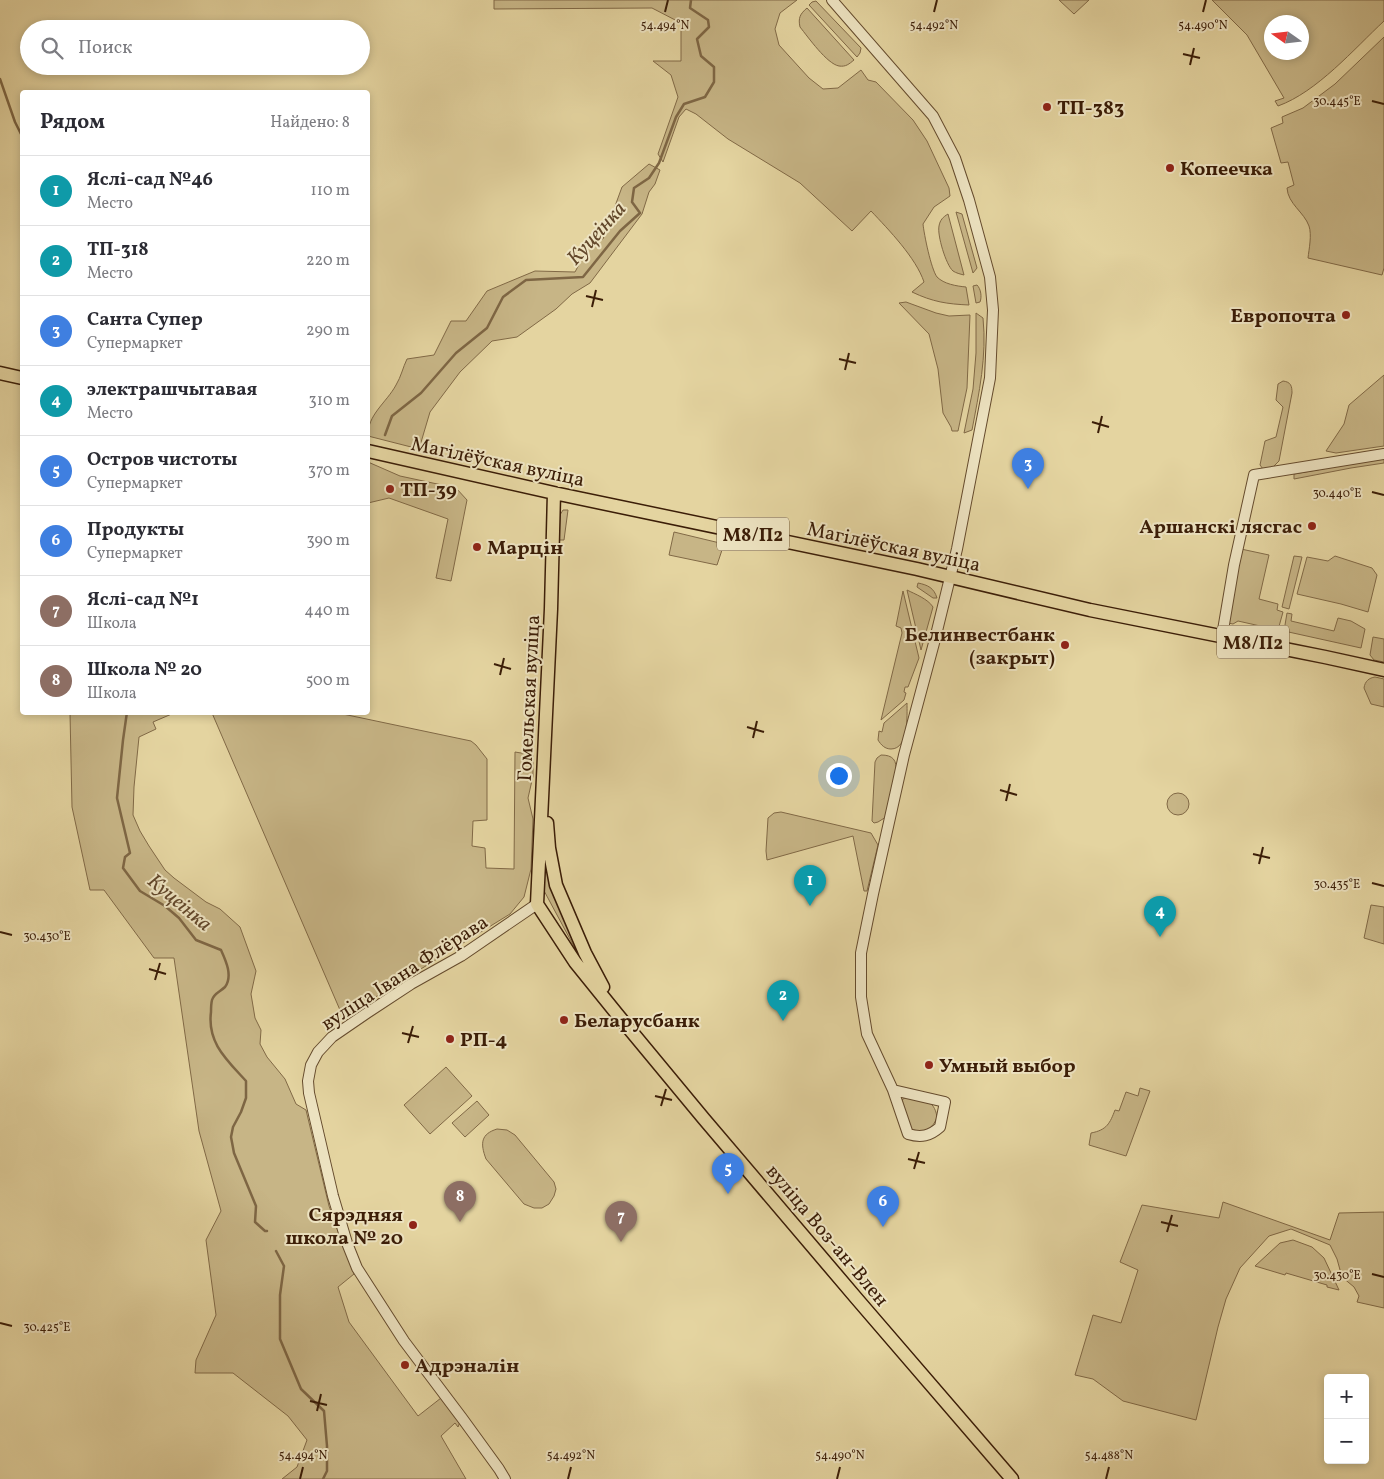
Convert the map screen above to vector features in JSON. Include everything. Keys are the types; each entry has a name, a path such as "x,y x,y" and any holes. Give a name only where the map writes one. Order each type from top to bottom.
{"main road":[{"path":"0,373 20,378"},
{"name":"Магілёўская вуліца","path":"370,451 554,493 951,577 1090,610 1384,670"},
{"name":"Гомельская вуліца","path":"537,904 551,609 554,493"},
{"name":"вуліца Воз-ан-Влен","path":"543,788 549,848 556,885 585,954 617,1014"},
{"name":"вуліца Воз-ан-Влен","path":"537,904 575,962 617,1014 704,1119 1012,1479"}],"street":[{"path":"832,0 933,116 955,158 969,200 990,277 993,310 990,378 951,577 904,755 862,953 861,997 867,1034 893,1090 908,1134 925,1136 932,1134 940,1127 945,1102 893,1090"},
{"path":"1222,636 1234,565 1254,475 1384,454"},
{"name":"вуліца Івана Флёрава","path":"505,1479 485,1448 404,1341 357,1268 347,1243 333,1196 308,1082 311,1065 318,1052 332,1037 411,984 460,956 537,904"}],"shaded area":[{"path":"494,0 797,0 780,13 775,29 779,45 809,78 823,89 838,88 861,70 868,80 876,82 913,120 927,141 949,188 950,196 934,207 923,224 930,259 937,277 950,284 966,287 969,305 940,302 912,292 924,282 915,263 871,211 852,231 800,183 728,139 696,114 686,109 679,117 663,162 658,154 678,97 671,75 653,61 681,61 681,23 652,8 494,9"},
{"path":"1059,0 1089,0 1074,14"},
{"path":"1212,0 1384,0 1384,21 1348,57 1307,91 1278,106 1275,101 1284,98 1247,35"},
{"path":"816,1 861,48 857,57 809,5"},
{"path":"807,8 854,60 846,66 839,66 818,50 800,27 800,16"},
{"path":"1384,37 1384,268 1382,275 1308,258 1309,226 1288,194 1287,188 1294,185 1288,162 1281,163 1271,128 1283,123 1282,117 1303,108 1335,84"},
{"path":"649,164 660,170 655,184 649,192 642,214 590,283 572,294 556,309 517,337 492,341 460,372 430,412 419,449 370,437 370,425 374,415 396,385 407,359 434,355 451,321 466,321 487,291 535,271 575,272 592,240 603,239 622,187"},
{"path":"956,212 962,214 977,268 973,273"},
{"path":"948,214 964,275 954,272 950,268 941,243 939,224"},
{"path":"977,285 981,298 980,302 976,303 973,286"},
{"path":"906,302 949,316 970,315 967,388 958,431 952,431 943,413 938,369 929,334 899,303"},
{"path":"976,313 983,318 983,360 972,430 964,433 973,389 976,353"},
{"path":"1384,375 1384,446 1336,453 1326,451 1344,424 1349,405"},
{"path":"1283,381 1288,382 1292,388 1292,393 1279,461 1272,468 1263,469 1260,465 1265,441 1276,437 1283,407 1276,400 1278,384"},
{"path":"1384,458 1384,463 1294,479 1294,474"},
{"path":"370,463 400,476 456,488 467,500 451,581 436,578 448,519 389,498 370,503"},
{"path":"563,510 568,510 564,540 559,540 560,515"},
{"path":"674,532 724,544 717,565 669,555"},
{"path":"1241,549 1269,555 1259,599 1278,604 1277,610 1283,612 1278,630 1238,621 1233,624 1228,623"},
{"path":"1294,556 1302,557 1289,609 1282,607"},
{"path":"1335,556 1372,568 1377,575 1368,612 1297,594 1307,557 1328,561"},
{"path":"918,583 930,588 937,598 933,598 917,587"},
{"path":"907,590 925,599 933,607 921,650"},
{"path":"903,591 919,658 908,687 905,687 904,700 881,720 902,633 901,628 896,626"},
{"path":"1287,613 1292,614 1291,621 1334,631 1338,618 1351,621 1365,629 1361,648 1284,631"},
{"path":"1373,637 1384,639 1384,662 1374,660 1370,655"},
{"path":"1375,677 1384,679 1384,707 1371,704 1364,688 1368,680"},
{"path":"907,703 906,730 901,744 897,748 885,747 878,740 879,731 882,732 884,723"},
{"path":"70,715 169,715 153,722 156,729 139,737 133,815 140,831 165,870 206,902 220,909 240,927 256,971 251,994 255,1018 261,1030 260,1044 267,1057 285,1079 296,1104 306,1110 329,1206 354,1274 338,1287 349,1322 418,1416 441,1398 460,1422 458,1427 455,1423 441,1436 466,1479 282,1479 297,1467 307,1440 288,1416 233,1373 195,1373 196,1360 216,1315 206,1240 221,1211 199,1131 174,958 154,958 104,890 90,890 72,807"},
{"path":"213,715 348,715 471,741 487,759 487,820 473,821 472,846 485,848 486,868 514,869 515,752 533,755 533,776 528,798 533,819 531,869 524,897 510,914 343,1017"},
{"path":"881,755 889,756 895,761 896,772 886,817 874,823 872,821 875,762"},
{"path":"1178,793 1188,800 1189,804 1182,814 1178,815 1168,808 1167,804 1174,794"},
{"path":"781,812 871,833 878,845 867,891 864,891 853,836 767,860 768,818 774,813"},
{"path":"544,835 581,952 578,954 542,887"},
{"path":"1371,905 1384,907 1384,944 1364,938"},
{"path":"446,1067 472,1096 430,1134 404,1105"},
{"path":"1140,1088 1150,1091 1126,1156 1089,1145 1091,1133 1104,1128 1115,1110 1119,1111 1126,1092 1138,1096"},
{"path":"906,1097 926,1101 933,1106 937,1117 933,1125 924,1131 911,1129 902,1103 902,1100"},
{"path":"477,1101 489,1115 465,1137 452,1123"},
{"path":"497,1129 507,1130 515,1135 554,1182 556,1189 549,1204 542,1208 534,1208 524,1204 486,1159 483,1140 485,1136"},
{"path":"1223,1202 1330,1240 1339,1213 1384,1212 1384,1308 1357,1302 1359,1296 1354,1287 1342,1277 1337,1259 1330,1245 1291,1229 1269,1236 1240,1268 1226,1299 1196,1420 1123,1401 1093,1379 1075,1375 1093,1315 1121,1323 1138,1270 1120,1262 1142,1205 1219,1218"},
{"path":"1293,1240 1312,1247 1324,1258 1339,1290 1286,1273 1285,1275 1255,1266 1280,1243"}],"waterway":[{"name":"Куцеінка","path":"385,435 392,416 421,393 456,353 487,328 503,297 526,280 583,277 620,231 640,213 632,202 634,188 649,178 659,163 676,117 684,104 705,97 714,82 714,67 701,56 697,39 709,27 708,20 690,8 691,0"},
{"path":"0,79 20,132"},
{"name":"Куцеінка","path":"127,715 117,798 130,853 125,857 123,868 140,891 165,906 179,918 196,940 221,950 225,959 229,973 225,987 212,1000 212,1033 220,1050 246,1081 246,1098 233,1127 231,1137 234,1153 256,1206 255,1222 267,1231"},
{"name":"Куцеінка","path":"276,1251 284,1266 280,1295 280,1339 301,1389 324,1411 327,1471 323,1479"}],"place":[{"name":"ТП-383","path":"1047,107"},
{"name":"Копеечка","path":"1170,168"},
{"name":"Европочта","path":"1346,315"},
{"name":"ТП-39","path":"390,489"},
{"name":"Санта Супер","path":"1028,489"},
{"name":"Аршанскі лясгас","path":"1312,526"},
{"name":"Марцін","path":"477,547"},
{"name":"Белинвестбанк (закрыт)","path":"1065,645"},
{"name":"Яслі-сад №46","path":"810,906"},
{"name":"электрашчытавая","path":"1160,937"},
{"name":"Беларусбанк","path":"564,1020"},
{"name":"ТП-318","path":"783,1021"},
{"name":"РП-4","path":"450,1039"},
{"name":"Умный выбор","path":"929,1065"},
{"name":"Остров чистоты","path":"728,1194"},
{"name":"Школа № 20","path":"460,1222"},
{"name":"Сярэдняя школа № 20","path":"413,1225"},
{"name":"Продукты","path":"883,1227"},
{"name":"Яслі-сад №1","path":"621,1242"},
{"name":"Адрэналін","path":"405,1365"}]}
